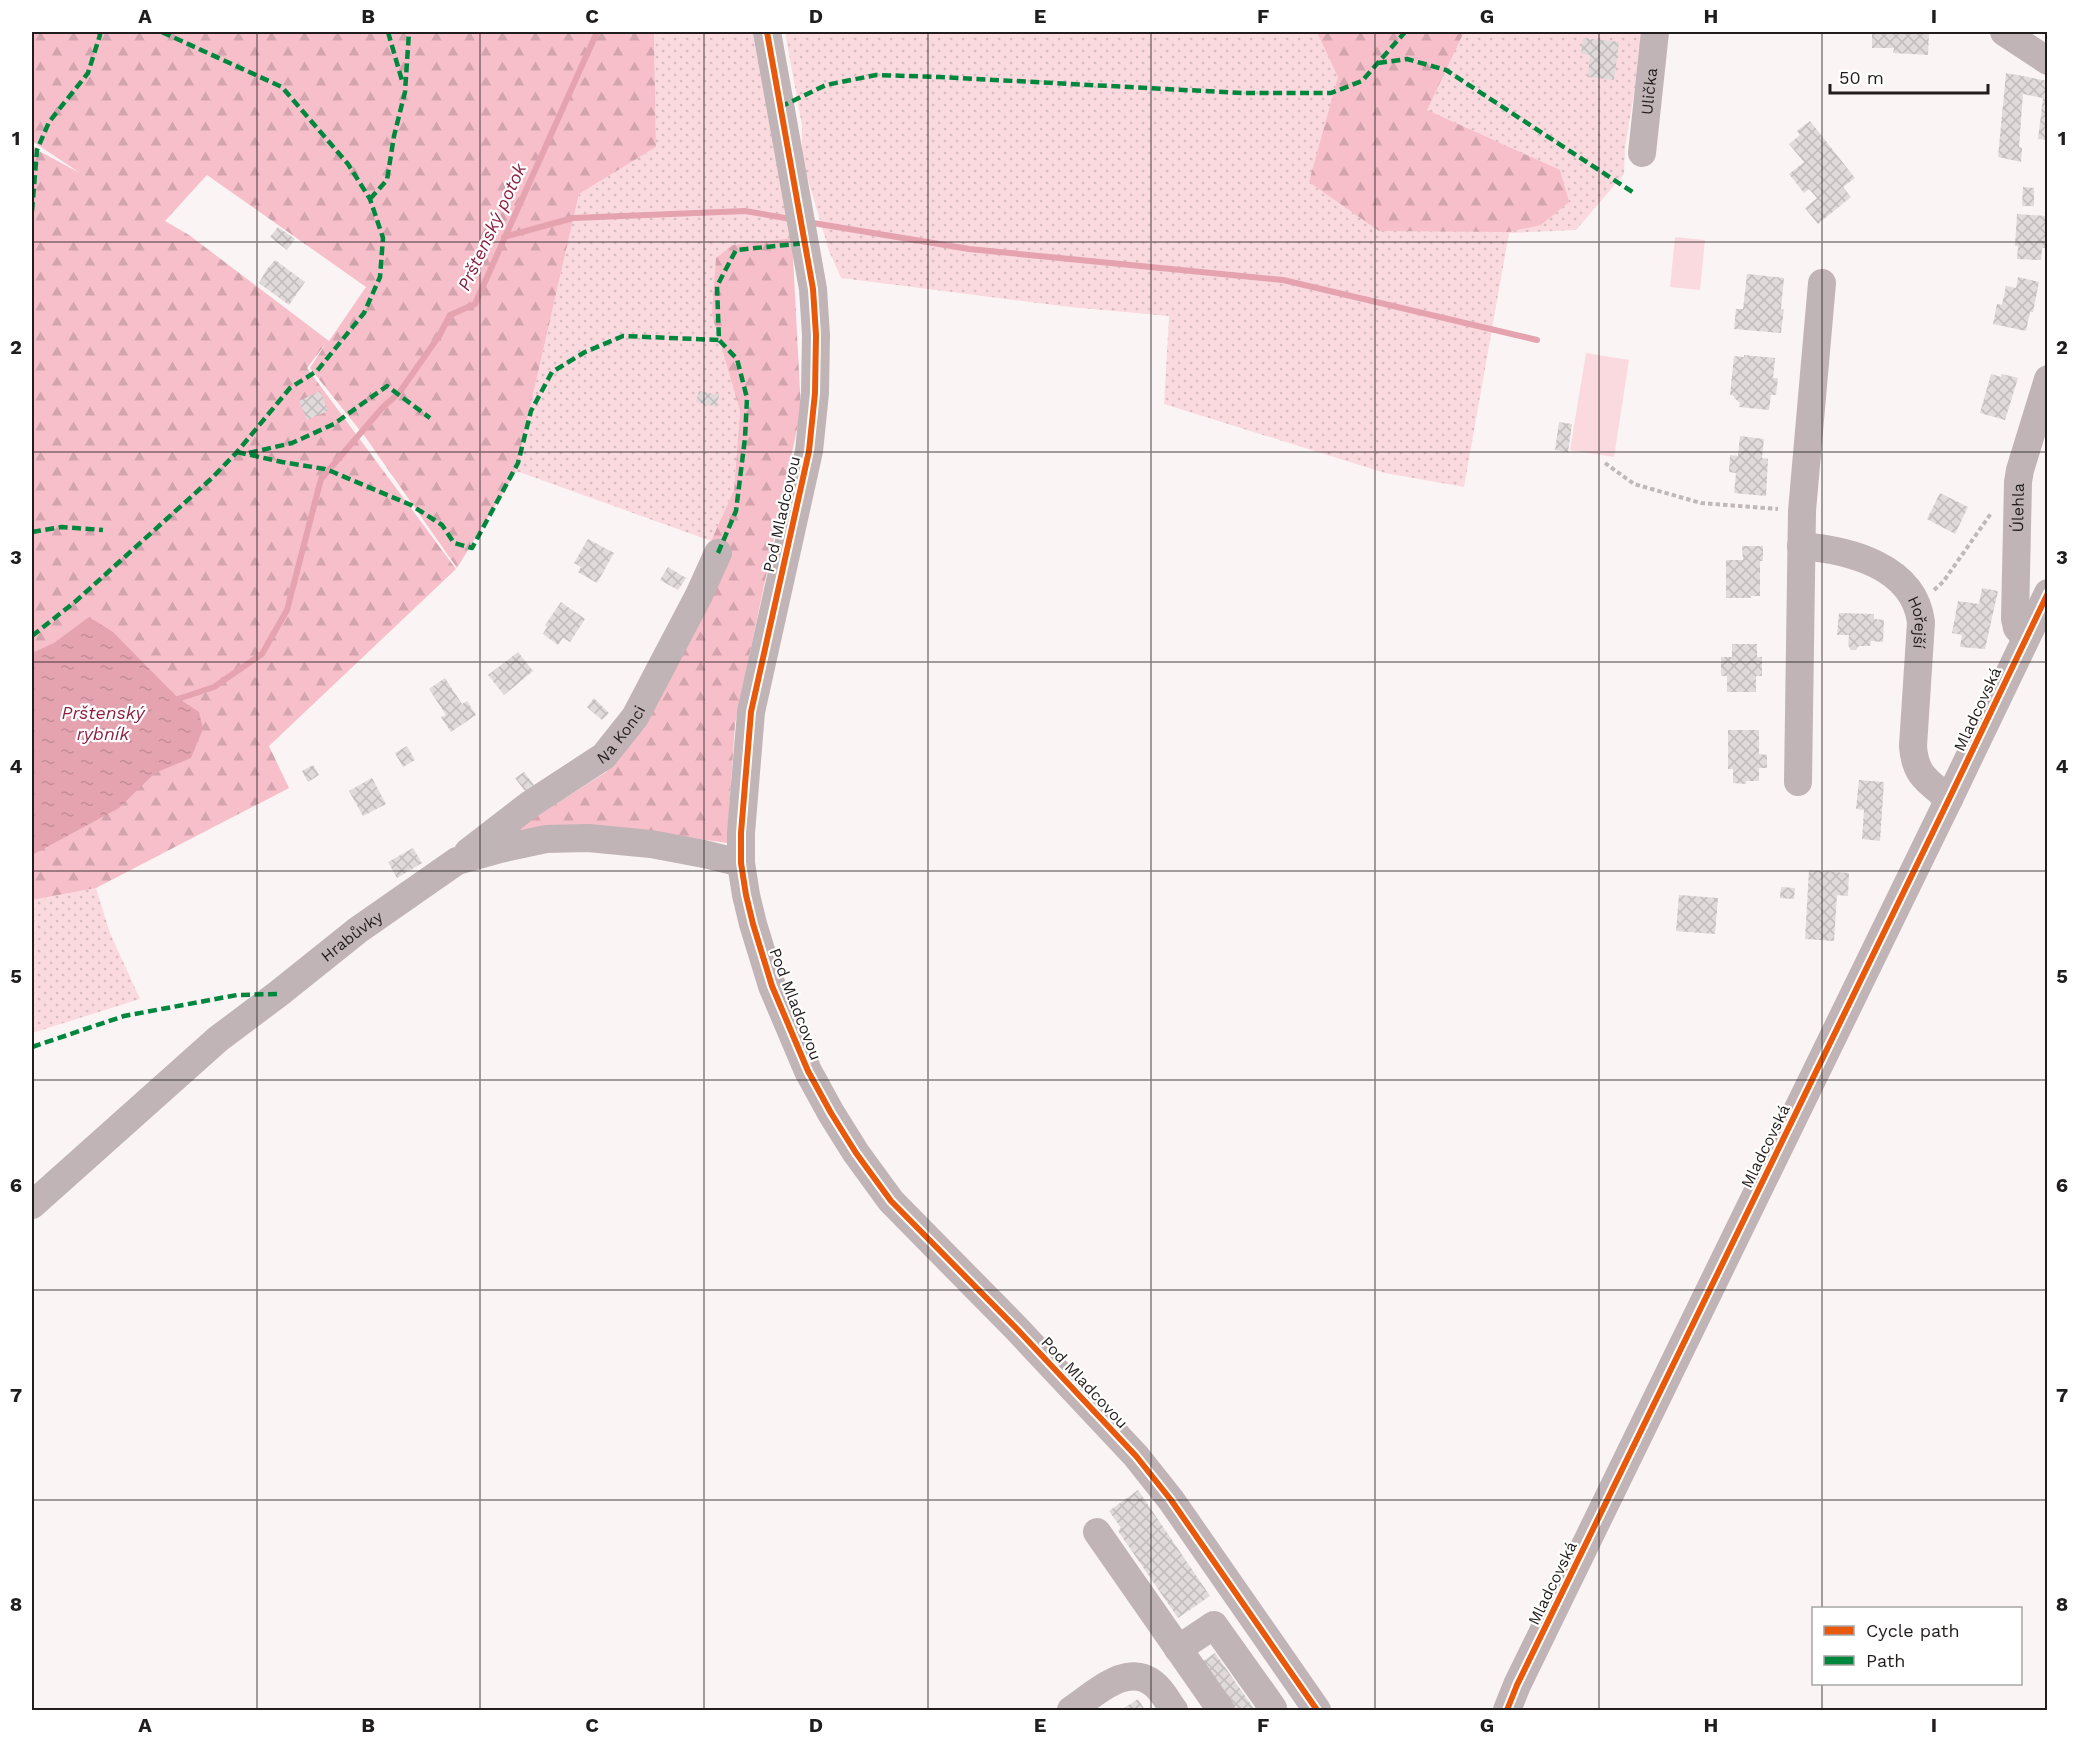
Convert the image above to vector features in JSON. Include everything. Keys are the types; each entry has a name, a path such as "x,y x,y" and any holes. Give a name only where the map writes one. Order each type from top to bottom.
{"street":[{"name":"Pod Mladcovou","path":"766,32 813,289 816,335 815,393 809,451 751,712 741,833 741,863 753,924 772,986 808,1071 856,1154 891,1201 1017,1329 1136,1456 1171,1500 1317,1710"},
{"name":"Ulička","path":"1642,153 1655,32"},
{"path":"2004,32 2048,61"},
{"path":"1798,782 1803,490 1822,283"},
{"name":"Úlehla","path":"2026,638 2017,628 2015,619 2018,482 2048,379"},
{"name":"Hořejší","path":"1801,546 1821,548 1874,563 1887,569 1909,589 1920,612 1921,622 1912,746 1914,764 1924,778 1949,799"},
{"name":"Na Konci","path":"457,861 529,805 604,756 635,717 699,595 718,553"},
{"name":"Mladcovská","path":"1507,1710 1522,1674 2048,593"},
{"name":"Hrabůvky","path":"32,1205 218,1039 358,930 457,861 546,839 588,838 651,844 741,863"},
{"path":"1096,1532 1221,1710"},
{"path":"1178,1649 1214,1625 1274,1707 1269,1710"},
{"path":"1071,1710 1118,1679 1135,1676 1155,1684 1174,1710"}],"path":[{"path":"1605,463 1635,484 1701,503 1789,510 1791,488 1803,490"},
{"path":"1932,591 1943,582 1994,510"}],"shaded area":[{"path":"654,32 754,32 792,238 733,245 712,315 740,411 734,490 711,541 519,472 515,473 579,194 656,147"},
{"path":"785,32 1644,32 1625,148 1624,174 1576,230 1509,233 1464,487 1385,473 1164,404 1169,316 1070,307 841,278 829,251 802,159 802,126"},
{"path":"1675,237 1705,240 1700,290 1670,287"},
{"path":"1586,353 1629,360 1614,457 1570,450"},
{"path":"96,888 110,933 140,999 32,1033 32,900"}],"green space":[{"path":"32,32 654,32 656,147 579,194 515,473 457,568 366,438 310,368 326,343 307,368 456,569 269,746 289,788 96,888 32,900 32,145 80,173 32,141","holes":["207,175 366,287 329,341 189,235 165,221"]},
{"path":"1317,32 1464,32 1427,110 1560,170 1569,202 1541,225 1509,232 1379,231 1309,182 1338,77"},
{"path":"792,238 801,410 735,724 727,843 606,826 503,838 606,772 667,680 711,541 734,490 740,411 712,315 716,258 733,245"}],"water":[{"name":"Prštenský rybník","path":"89,617 113,632 178,698 199,712 203,729 191,758 155,773 119,808 32,855 32,653 54,643"}],"building":[{"path":"1872,32 1929,32 1928,55 1893,53 1894,48 1872,48"},
{"path":"1583,38 1619,42 1614,80 1588,77 1590,55 1581,54"},
{"path":"2006,73 2048,81 2048,140 2038,139 2043,98 2023,94 2019,147 2022,148 2021,162 1998,157"},
{"path":"1810,121 1855,178 1843,187 1851,197 1818,224 1805,208 1817,198 1809,189 1804,193 1789,174 1804,162 1789,144 1800,135 1797,131"},
{"path":"2023,187 2034,188 2034,206 2022,206"},
{"path":"2017,214 2047,216 2045,248 2042,248 2041,260 2017,259 2018,246 2015,246"},
{"path":"278,227 295,239 287,250 270,237"},
{"path":"275,260 305,282 289,305 259,283"},
{"path":"1747,274 1784,278 1781,333 1734,329 1736,309 1743,309"},
{"path":"2018,277 2039,282 2033,312 2030,312 2026,331 1993,324 1997,304 2002,305 2006,286 2016,288"},
{"path":"1744,355 1775,358 1773,378 1778,378 1776,395 1771,395 1769,410 1739,407 1740,403 1730,395 1734,356 1744,357"},
{"path":"1991,374 2018,378 2005,420 1980,413"},
{"path":"320,391 328,411 307,420 299,401"},
{"path":"699,391 719,395 717,407 696,402"},
{"path":"1559,422 1572,424 1568,452 1555,450"},
{"path":"1740,436 1764,439 1762,458 1768,459 1766,496 1734,493 1736,473 1729,472 1730,455 1738,456"},
{"path":"1940,493 1968,507 1955,534 1927,519"},
{"path":"588,539 614,553 597,583 578,572 581,567 574,563"},
{"path":"1742,546 1763,546 1763,561 1760,561 1760,596 1726,598 1726,560 1743,560"},
{"path":"668,567 686,578 678,590 660,580"},
{"path":"1982,588 1998,591 1985,649 1960,647 1962,635 1952,633 1958,601 1979,604"},
{"path":"561,602 585,619 570,642 563,638 558,645 543,634 547,627 545,625"},
{"path":"1839,613 1874,614 1874,619 1884,620 1883,642 1871,641 1870,646 1859,646 1856,650 1851,650 1848,645 1849,635 1837,635"},
{"path":"1732,644 1757,644 1757,657 1762,657 1762,676 1756,676 1756,692 1727,692 1727,676 1721,676 1721,657 1732,657"},
{"path":"518,652 533,671 504,695 488,675"},
{"path":"445,678 462,704 467,701 476,715 451,732 441,717 446,715 429,689"},
{"path":"594,698 609,713 602,720 587,707"},
{"path":"1728,730 1759,730 1759,754 1767,755 1767,768 1759,768 1759,781 1746,781 1746,784 1733,783 1733,769 1728,769"},
{"path":"407,746 415,760 403,767 395,753"},
{"path":"313,765 319,775 308,782 302,771"},
{"path":"524,772 534,785 525,791 515,778"},
{"path":"372,778 386,804 363,816 349,791"},
{"path":"1859,780 1884,782 1880,841 1862,839 1864,810 1856,809"},
{"path":"413,848 422,863 397,878 388,862"},
{"path":"1809,870 1849,873 1848,896 1837,895 1834,941 1805,939"},
{"path":"1781,887 1795,888 1794,899 1780,898"},
{"path":"1679,895 1718,898 1715,934 1676,931"},
{"path":"1138,1490 1210,1596 1178,1618 1118,1531 1121,1528 1109,1511"},
{"path":"1215,1653 1255,1710 1229,1710 1197,1665"},
{"path":"1138,1699 1145,1710 1121,1710"}],"waterway":[{"name":"Prštenský potok","path":"172,701 214,687 262,654 287,610 321,479 383,407 399,393 439,336 450,315 475,304 597,32"},
{"path":"504,237 573,218 745,211 791,219"},
{"path":"807,222 969,249 1283,280 1537,340"}],"marked path":[{"path":"32,211 37,150 49,122 88,73 99,32"},
{"path":"32,636 76,601 212,478 237,452 290,388 317,371 364,313 380,277 383,238 370,199 348,164 282,87 162,32"},
{"path":"388,32 403,84"},
{"path":"370,199 387,180 394,136 405,92 409,32"},
{"path":"780,107 826,85 876,75 1242,93 1331,93 1362,81 1405,32"},
{"path":"1378,63 1407,59 1446,70 1634,193"},
{"path":"718,553 736,511 745,438 747,398 737,359 719,340 717,286 736,250 805,243"},
{"path":"237,452 333,472 411,505 442,525 454,543 472,548 518,463 531,411 552,372 585,352 623,336 719,340"},
{"path":"249,453 292,443 334,424 387,386 430,418"},
{"path":"32,532 62,527 103,530"},
{"path":"32,1047 124,1016 237,995 278,994"}],"cycle path":[{"path":"767,32 813,289 816,335 815,393 809,451 751,712 741,833 741,863 746,895 772,986 808,1071 831,1113 856,1153 891,1201 1017,1329 1136,1456 1171,1500 1317,1710"},
{"path":"1507,1710 1517,1685 2048,593"}]}
